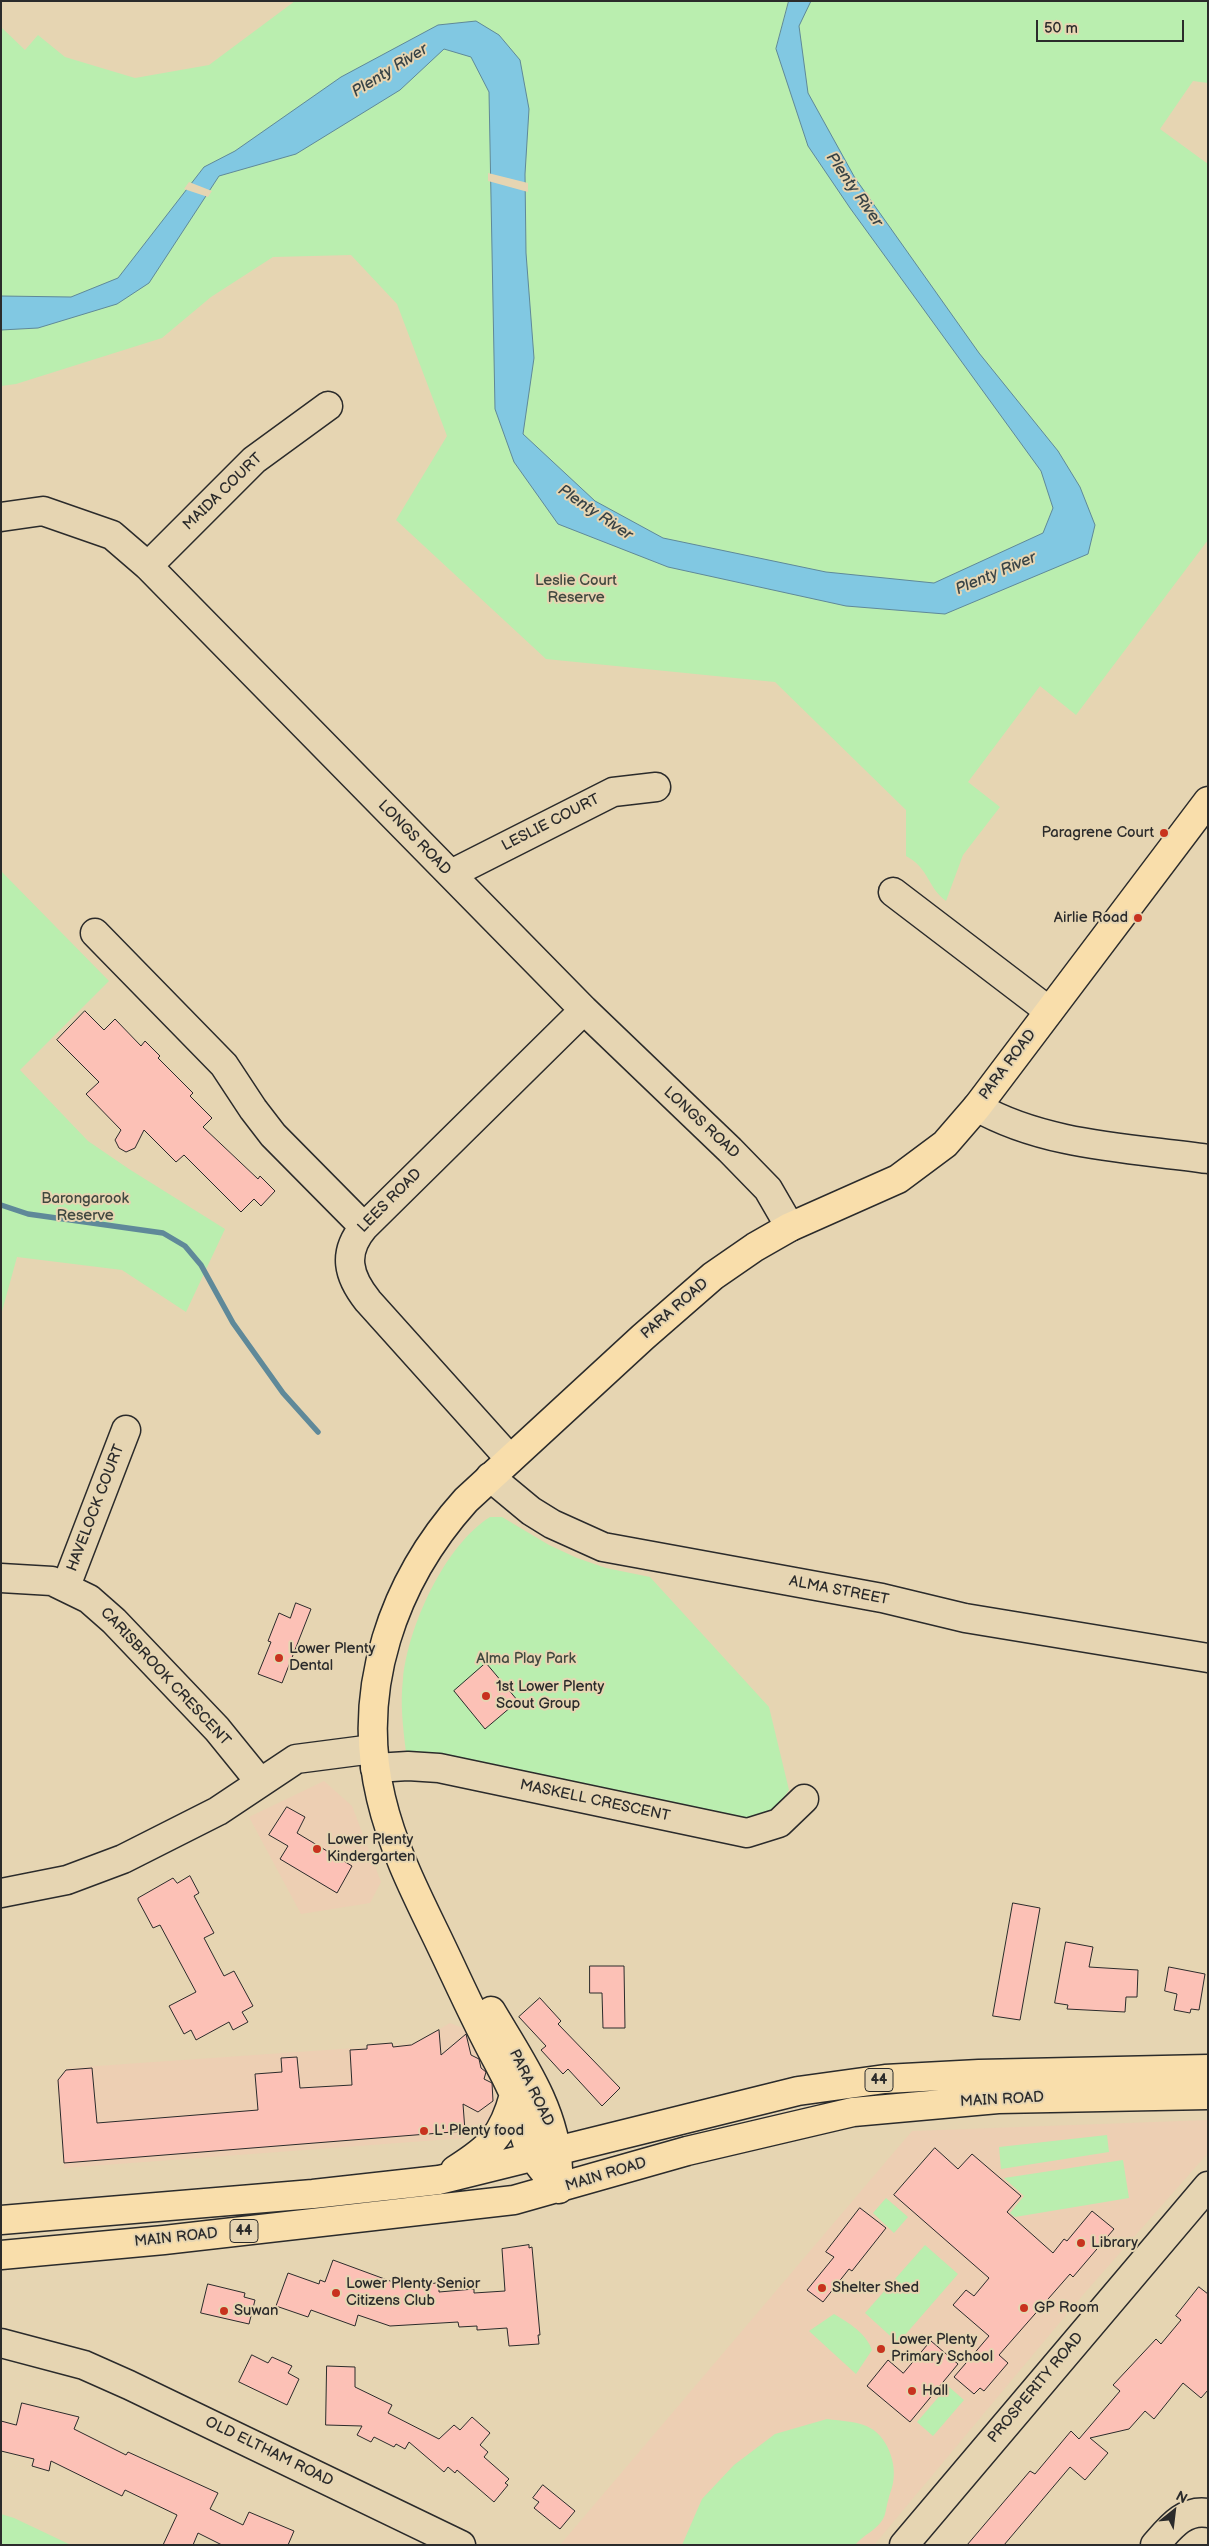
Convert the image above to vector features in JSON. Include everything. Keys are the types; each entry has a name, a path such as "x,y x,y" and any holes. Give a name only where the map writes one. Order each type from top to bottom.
{"main road":[{"name":"PARA ROAD","path":"559,2189 546,2155 468,2005 412,1886 389,1828 374,1759 374,1699 378,1671 401,1597 436,1536 466,1500 692,1293 756,1247 790,1227 898,1179 945,1144 970,1116 1208,801"},
{"name":"PARA ROAD","path":"435,1932 483,1998 528,2073 550,2120 546,2155"},
{"name":"MAIN ROAD","path":"1,2220 59,2217 313,2194 439,2180 798,2092 885,2079 979,2074 1208,2070"},
{"path":"439,2180 483,2152 491,2144 500,2132 514,2095"},
{"name":"MAIN ROAD","path":"1,2255 63,2250 514,2200 559,2189 687,2151 852,2112 998,2099 1208,2095"},
{"path":"59,2217 63,2250"}],"street":[{"name":"MAIDA COURT","path":"148,566 254,460 328,406"},
{"name":"LONGS ROAD","path":"1,517 44,511 112,536 148,566 584,1010 755,1175 775,1199 790,1227"},
{"name":"LESLIE COURT","path":"450,874 613,792 656,787"},
{"path":"892,892 1049,1011"},
{"path":"96,945 224,1065 273,1135 364,1227"},
{"name":"LEES ROAD","path":"510,1458 359,1290 353,1278 350,1254 355,1238 364,1227 584,1010"},
{"path":"970,1116 1069,1140 1208,1158"},
{"name":"HAVELOCK COURT","path":"66,1586 126,1430"},
{"name":"ALMA STREET","path":"490,1477 531,1511 552,1524 603,1547 882,1598 965,1618 1208,1658"},
{"name":"CARISBROOK CRESCENT","path":"1,1578 52,1581 89,1598 114,1621 217,1729 260,1782"},
{"name":"MASKELL CRESCENT","path":"1,1893 68,1880 123,1859 218,1811 296,1759 374,1759 400,1766 439,1768 747,1833 779,1823 804,1799"},
{"name":"PROSPERITY ROAD","path":"904,2545 1208,2186"},
{"name":"OLD ELTHAM ROAD","path":"1,2329 42,2344 75,2362 152,2395 461,2545"},
{"name":"OLD ELTHAM ROAD","path":"1,2343 75,2362"},
{"path":"1156,2545 1180,2519 1190,2514 1208,2513"}],"shaded area":[{"name":"Lower Plenty Kindergarten","path":"324,1781 352,1806 381,1882 370,1903 301,1914 249,1817"},
{"path":"450,2023 463,2028 493,2083 496,2099 493,2114 486,2126 465,2138 64,2168 57,2080 68,2068 413,2044"},
{"name":"Lower Plenty Primary School","path":"1208,2120 1208,2153 1082,2296 874,2545 560,2545 912,2131"}],"green space":[{"name":"Leslie Court Reserve","path":"295,1 1208,1 1208,83 1193,81 1160,129 1208,164 1208,540 1076,715 1040,686 968,782 1000,807 963,855 946,901 935,890 920,867 906,856 906,810 775,682 546,659 396,520 447,436 397,304 351,255 273,257 211,297 162,338 16,384 1,386 1,27 25,50 38,35 65,57 135,78 209,65"},
{"name":"Barongarook Reserve","path":"1,871 109,981 20,1070 88,1141 225,1229 186,1312 122,1270 17,1257 1,1315"},
{"name":"Alma Play Park","path":"490,1517 502,1517 549,1545 577,1558 606,1568 650,1577 769,1707 789,1790 770,1816 748,1818 406,1752 402,1716 402,1688 406,1658 412,1636 431,1589 444,1567 473,1530"},
{"path":"1107,2135 1109,2152 1001,2169 999,2147"},
{"path":"1123,2160 1129,2198 1015,2217 1010,2213 1024,2196 1004,2178"},
{"path":"886,2198 908,2217 894,2233 873,2213"},
{"path":"925,2245 958,2274 898,2343 865,2313"},
{"path":"834,2314 866,2338 872,2350 856,2374 809,2331"},
{"path":"948,2386 964,2400 933,2436 917,2422"},
{"path":"827,2419 867,2426 878,2433 887,2445 894,2468 893,2485 885,2515 877,2527 855,2545 682,2545 702,2499 734,2465 775,2434"},
{"path":"1,2514 14,2518 71,2545 1,2545"}],"water":[{"name":"Plenty River","path":"789,1 811,1 799,26 808,93 855,178 979,353 1058,451 1080,487 1095,525 1088,554 945,614 846,606 668,567 558,524 514,462 495,409 489,92 471,57 444,49 400,90 296,154 219,176 149,283 117,304 38,328 1,330 1,296 71,297 118,278 204,167 235,151 341,77 438,25 476,21 499,35 520,60 529,109 525,174 526,253 534,358 523,434 595,501 663,538 826,572 934,583 1043,533 1053,508 1041,471 850,208 808,146 776,49"}],"pier":[{"path":"488,173 528,183 528,192 488,181"},
{"path":"189,182 212,191 208,197 184,189"}],"building":[{"path":"85,1011 104,1030 115,1019 141,1046 145,1041 160,1056 158,1058 193,1093 190,1096 212,1118 203,1127 258,1179 260,1176 275,1191 261,1206 254,1199 241,1212 184,1155 176,1162 144,1130 135,1148 126,1152 119,1148 115,1140 121,1130 86,1094 99,1082 57,1040"},
{"name":"Lower Plenty Dental","path":"296,1603 311,1609 282,1683 258,1674 271,1642 268,1641 279,1613 290,1618"},
{"name":"1st Lower Plenty Scout Group","path":"486,1663 518,1701 485,1729 454,1691"},
{"path":"287,1807 305,1817 297,1833 352,1866 337,1893 280,1859 288,1846 269,1835"},
{"path":"190,1876 199,1893 194,1896 214,1933 204,1938 224,1976 234,1971 253,2006 242,2012 248,2022 233,2030 229,2022 196,2040 191,2030 184,2034 169,2006 196,1992 160,1925 153,1928 138,1900 138,1898 173,1878 177,1883"},
{"path":"1013,1903 1040,1908 1020,2020 993,2016"},
{"path":"1066,1942 1093,1947 1089,1967 1138,1970 1137,1997 1126,1997 1125,2012 1067,2009 1068,2005 1055,2003"},
{"path":"590,1966 624,1966 625,2028 603,2028 602,1993 590,1993"},
{"path":"1169,1967 1205,1974 1199,2010 1191,2009 1190,2013 1174,2010 1177,1994 1165,1991"},
{"path":"540,1998 561,2021 558,2024 620,2088 602,2106 568,2069 563,2074 541,2050 546,2046 519,2017"},
{"path":"439,2030 441,2055 466,2034 471,2055 479,2059 481,2068 486,2072 484,2079 492,2083 493,2101 478,2112 463,2104 465,2131 64,2163 58,2080 66,2070 92,2068 97,2123 258,2110 255,2074 282,2072 281,2058 297,2057 300,2088 352,2085 350,2050 367,2049 367,2045 392,2043 393,2047 411,2045"},
{"path":"935,2148 958,2169 972,2154 1021,2196 1007,2212 1053,2253 1064,2239 1067,2241 1092,2211 1114,2229 1073,2277 1070,2274 999,2355 1008,2363 984,2391 980,2388 974,2394 954,2377 989,2336 953,2305 966,2290 974,2296 989,2278 894,2195"},
{"path":"860,2208 886,2228 852,2271 849,2269 823,2302 807,2290 834,2257 826,2252"},
{"path":"529,2245 529,2248 532,2247 540,2335 538,2335 539,2344 509,2346 507,2328 477,2330 477,2326 459,2327 458,2322 390,2326 358,2315 355,2326 311,2310 308,2317 276,2306 288,2273 319,2284 320,2280 325,2282 333,2260 401,2285 439,2283 439,2292 474,2289 474,2293 505,2291 502,2249"},
{"name":"Suwan","path":"208,2284 245,2293 244,2297 255,2300 249,2324 201,2313"},
{"path":"1199,2287 1208,2294 1208,2390 1201,2398 1183,2383 1154,2419 1145,2411 1129,2429 1090,2438 1108,2453 1085,2480 1070,2467 1004,2545 967,2545 1030,2471 1035,2474 1071,2431 1079,2439 1120,2391 1113,2385 1156,2339 1161,2344 1181,2320 1176,2316"},
{"name":"Hall","path":"931,2341 958,2364 910,2422 867,2386 888,2360 903,2373"},
{"path":"252,2355 268,2363 272,2357 292,2366 288,2373 299,2379 287,2405 239,2382"},
{"path":"327,2366 355,2367 355,2387 392,2405 388,2413 439,2439 454,2425 460,2430 472,2417 490,2433 480,2445 488,2452 484,2457 509,2479 505,2483 508,2485 494,2502 457,2470 455,2473 448,2467 444,2472 409,2442 405,2449 396,2444 394,2447 374,2437 371,2442 357,2435 362,2426 326,2425"},
{"path":"22,2403 79,2417 74,2429 126,2455 128,2452 218,2493 210,2509 243,2525 249,2512 294,2531 288,2545 222,2545 198,2533 193,2545 163,2545 177,2515 125,2490 122,2496 51,2461 49,2471 32,2466 34,2459 1,2451 1,2421 16,2425"},
{"path":"543,2485 575,2511 560,2529 534,2508 539,2502 533,2498"}],"waterway":[{"path":"1,1205 28,1214 163,1233 185,1246 201,1265 233,1323 283,1393 318,1432"}],"place":[{"name":"Paragrene Court","path":"1164,833"},
{"name":"Airlie Road","path":"1138,918"},
{"name":"Lower Plenty Dental","path":"279,1658"},
{"name":"1st Lower Plenty Scout Group","path":"486,1696"},
{"name":"Lower Plenty Kindergarten","path":"317,1849"},
{"name":"L' Plenty food","path":"424,2131"},
{"name":"Library","path":"1081,2243"},
{"name":"Shelter Shed","path":"822,2288"},
{"name":"Lower Plenty Senior Citizens Club","path":"336,2293"},
{"name":"GP Room","path":"1024,2308"},
{"name":"Suwan","path":"224,2311"},
{"name":"Lower Plenty Primary School","path":"881,2349"},
{"name":"Hall","path":"912,2391"}]}
